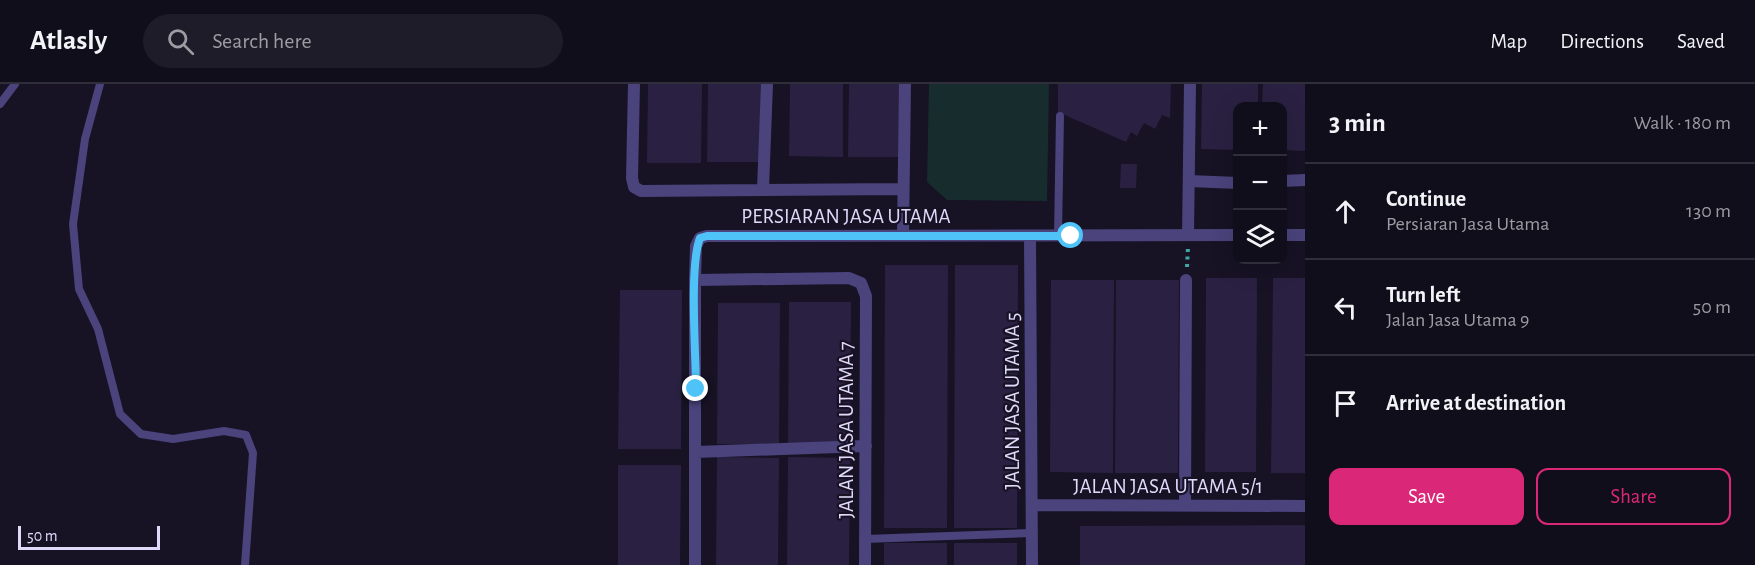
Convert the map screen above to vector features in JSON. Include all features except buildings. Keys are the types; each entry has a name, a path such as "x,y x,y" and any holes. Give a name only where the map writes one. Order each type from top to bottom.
{"street":[{"path":"634,84 632,178 634,187 641,191 902,189"},
{"path":"763,189 767,84"},
{"path":"903,235 905,84"},
{"path":"1188,235 1190,84"},
{"path":"1287,181 1305,180"},
{"path":"1189,181 1233,183"},
{"name":"PERSIARAN JASA UTAMA","path":"695,280 696,246 700,238 707,236 1233,235"},
{"path":"1287,235 1305,235"},
{"name":"JALAN JASA UTAMA 5","path":"1030,236 1032,565"},
{"name":"JALAN JASA UTAMA 7","path":"695,280 849,278 861,283 866,296 865,565"},
{"path":"1185,506 1186,279"},
{"path":"695,280 695,565"},
{"path":"696,452 866,447"},
{"name":"JALAN JASA UTAMA 5/1","path":"1032,505 1305,506"}],"lane":[{"path":"0,104 15,84"},
{"path":"100,84 85,138 73,224 80,289 98,329 120,414 141,434 172,440 224,431 246,435 253,453 244,565"},
{"path":"1058,236 1060,116"},
{"path":"865,539 1032,533"}],"path":[{"path":"1186,279 1188,235"}],"green space":[{"path":"929,84 1049,84 1047,201 947,200 927,182"}],"route":[{"path":"696,389 695,280 696,246 700,238 707,236 1071,236"}]}
